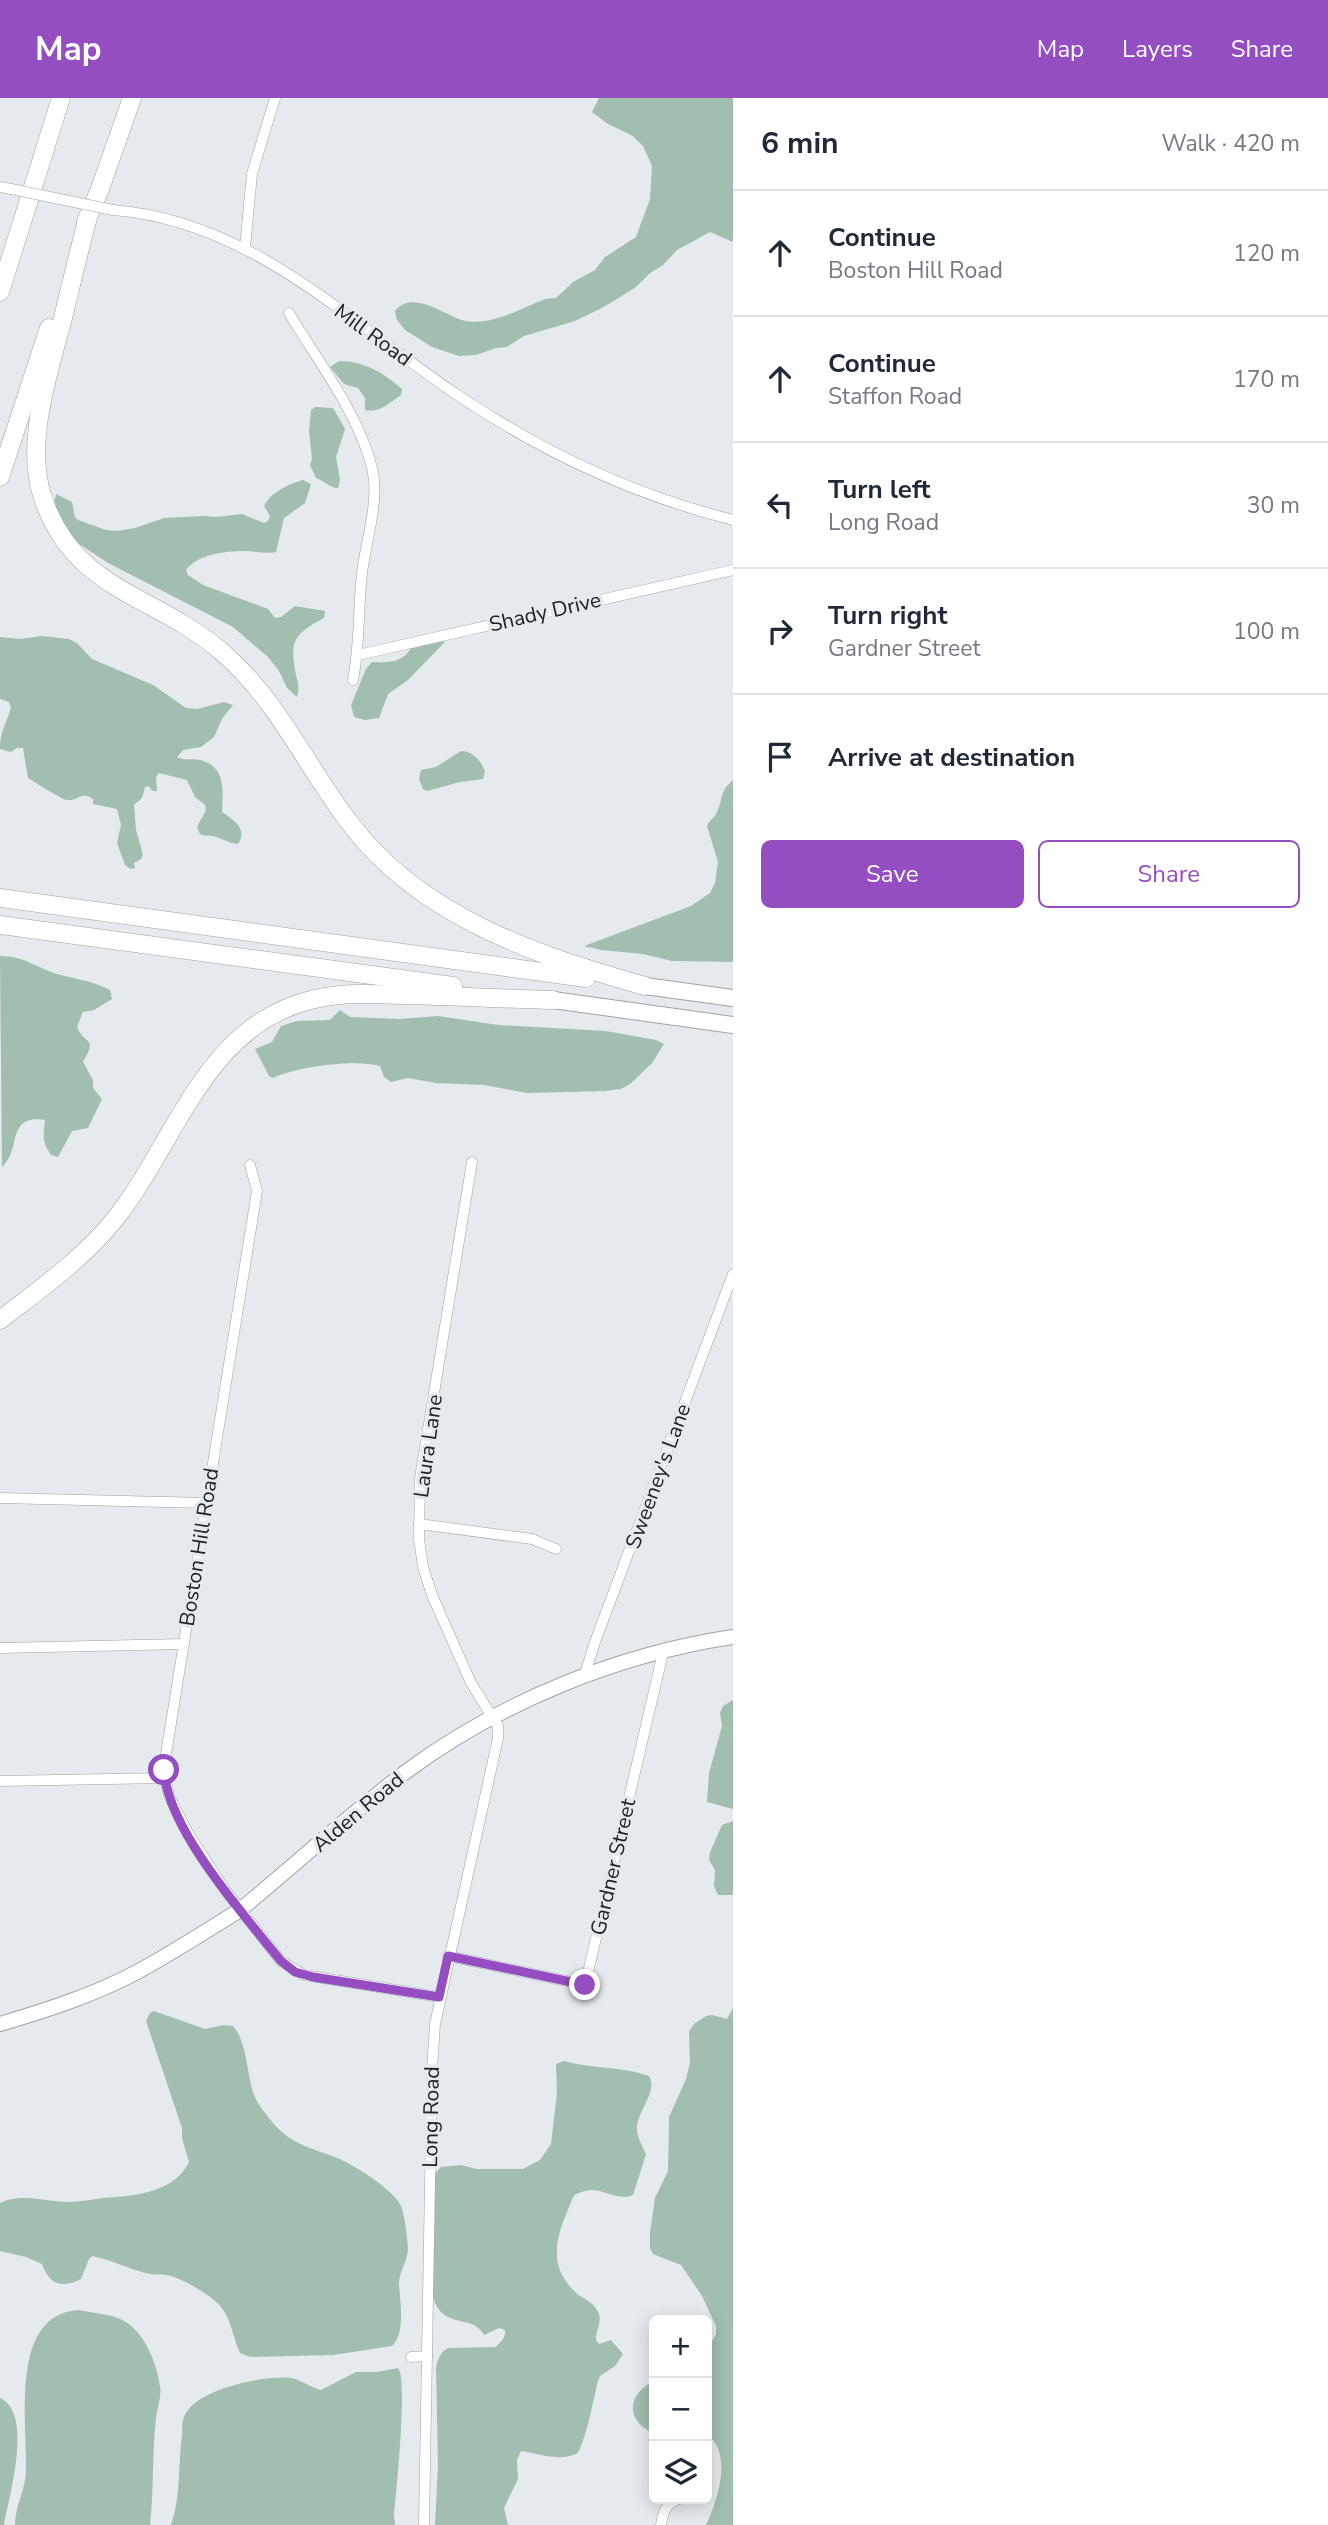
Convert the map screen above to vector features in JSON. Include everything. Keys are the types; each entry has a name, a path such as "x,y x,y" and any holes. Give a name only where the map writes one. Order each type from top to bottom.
{"highway":[{"path":"0,292 61,98"},
{"path":"0,477 88,217 132,98"},
{"path":"88,217 48,380 36,446 37,471 43,496 65,542 95,574 195,631 244,673 275,711 349,823 375,853 406,880 444,907 508,941 562,962 645,986"},
{"path":"0,898 733,998"},
{"path":"0,925 733,1025"},
{"path":"0,1320 75,1261 105,1231 137,1188 214,1063 236,1040 258,1023 299,1003 342,995 553,1000"}],"main road":[{"name":"Alden Road","path":"0,2024 94,1992 136,1972 240,1910 407,1772 494,1717 584,1677 632,1660 733,1637"}],"street":[{"path":"245,247 252,174 275,98"},
{"name":"Mill Road","path":"6,188 196,228 245,247 286,271 458,396 533,443 629,488 733,520"},
{"path":"289,313 345,407 363,442 373,472 371,512 361,586 358,655 353,680"},
{"name":"Shady Drive","path":"358,655 733,569"},
{"name":"Laura Lane","path":"472,1162 420,1478 419,1524 423,1567 432,1595 471,1683 494,1717"},
{"name":"Boston Hill Road","path":"250,1165 257,1191 165,1760 169,1796 188,1833 240,1910 281,1961 295,1972 439,1997"},
{"name":"Sweeney's Lane","path":"584,1677 733,1274"},
{"path":"0,1498 206,1503"},
{"path":"419,1524 532,1539 556,1549"},
{"path":"0,1648 184,1644"},
{"name":"Gardner Street","path":"448,1956 585,1985 663,1653"},
{"name":"Long Road","path":"424,2525 432,2069 439,1997 498,1738 498,1726 494,1717"},
{"path":"0,1781 165,1778"},
{"path":"411,2357 427,2356"},
{"path":"661,2525 668,2504"}],"green space":[{"path":"599,98 733,98 733,242 710,232 677,250 636,287 602,308 575,321 524,336 507,347 476,355 459,356 432,347 405,330 397,320 395,311 411,302 475,322 496,319 545,299 556,298 573,282 595,270 605,257 636,237 650,199 652,166 643,146 633,136 608,124 592,112"},
{"path":"339,361 357,363 381,373 402,389 401,395 380,409 365,410 365,398 358,388 344,384 330,367"},
{"path":"315,407 333,408 345,429 336,457 340,480 338,488 316,478 310,465 312,459 309,431 311,410"},
{"path":"303,480 311,484 305,503 284,518 276,552 240,551 214,554 198,560 186,570 188,575 203,585 268,609 275,618 281,617 295,606 325,611 324,618 300,634 294,646 297,697 287,688 268,657 233,627 108,563 73,540 52,513 56,494 72,502 78,520 106,530 135,528 164,518 242,514 264,523 270,516 264,506 271,497 286,486"},
{"path":"42,636 69,639 77,643 92,659 153,685 186,708 197,709 224,702 233,705 222,719 214,737 201,747 183,750 177,757 208,763 219,773 222,812 240,829 241,839 238,844 200,834 197,827 206,810 205,805 195,797 187,780 159,773 156,777 157,791 145,787 142,798 134,805 136,830 143,855 134,863 135,868 131,869 125,865 117,843 121,825 117,809 93,804 93,799 89,796 71,800 59,797 28,778 23,748 11,752 0,749 2,732 11,707 9,702 0,699 0,637 20,639"},
{"path":"444,638 444,643 408,680 388,694 379,718 365,720 354,717 351,705 366,669 372,662 397,660 406,654 414,643"},
{"path":"461,751 479,760 485,771 483,779 427,791 423,789 419,779 421,770 436,767"},
{"path":"733,780 733,962 672,961 584,946 691,906 710,893 715,883 718,862 707,826 716,814 722,795"},
{"path":"0,956 23,960 57,974 97,984 110,990 112,999 94,1010 83,1012 77,1027 89,1042 90,1048 83,1062 93,1080 93,1088 102,1099 88,1128 72,1131 58,1157 51,1155 46,1146 45,1120 24,1122 16,1135 12,1152 2,1167"},
{"path":"340,1010 350,1017 400,1019 438,1016 498,1025 606,1031 656,1040 664,1044 652,1063 630,1084 621,1089 605,1091 527,1093 484,1085 436,1083 408,1078 391,1082 384,1077 380,1066 356,1063 310,1068 273,1078 269,1076 255,1049 272,1042 281,1026 297,1021 330,1020"},
{"path":"733,1700 733,1809 707,1802 709,1773 722,1726 720,1713 723,1706"},
{"path":"733,1821 733,1895 718,1895 714,1886 715,1870 709,1860 710,1852 722,1825"},
{"path":"733,2008 733,2525 706,2525 721,2477 720,2453 712,2440 712,2342 716,2326 702,2296 681,2265 653,2254 650,2248 650,2233 655,2198 668,2171 669,2117 690,2063 689,2031 706,2016 727,2019"},
{"path":"154,2011 205,2029 233,2026 243,2048 255,2096 280,2131 303,2145 344,2161 382,2185 397,2200 404,2216 408,2248 399,2280 401,2325 392,2346 333,2355 250,2357 240,2353 228,2319 218,2303 180,2279 143,2272 92,2256 81,2279 62,2284 48,2276 42,2264 0,2251 0,2203 16,2198 70,2202 140,2194 174,2180 189,2162 182,2128 146,2021"},
{"path":"564,2061 638,2073 649,2076 651,2082 650,2094 637,2126 638,2137 646,2154 633,2195 623,2197 591,2190 574,2195 557,2245 559,2269 565,2280 575,2292 594,2306 599,2314 596,2340 599,2344 611,2340 623,2354 615,2366 600,2376 578,2453 558,2457 521,2451 517,2460 518,2479 504,2508 508,2525 435,2525 438,2466 436,2368 439,2359 448,2348 496,2347 503,2339 505,2330 499,2328 484,2335 476,2326 447,2317 436,2304 429,2271 432,2179 440,2167 461,2165 477,2169 523,2169 540,2160 551,2144 557,2093 556,2064"},
{"path":"79,2310 109,2315 133,2327 149,2350 156,2368 160,2394 155,2431 150,2525 15,2525 26,2472 25,2401 32,2350 41,2330 56,2316"},
{"path":"398,2368 401,2376 402,2413 395,2525 171,2525 178,2492 182,2422 189,2409 199,2400 230,2386 264,2379 291,2378 321,2390 356,2372"},
{"path":"649,2384 649,2431 637,2421 633,2407 639,2392"},
{"path":"0,2398 10,2407 16,2420 18,2437 14,2476 4,2525 0,2525"}],"route":[{"path":"164,1770 172,1803 208,1867 281,1961 295,1972 439,1997 448,1956 585,1985"}]}
